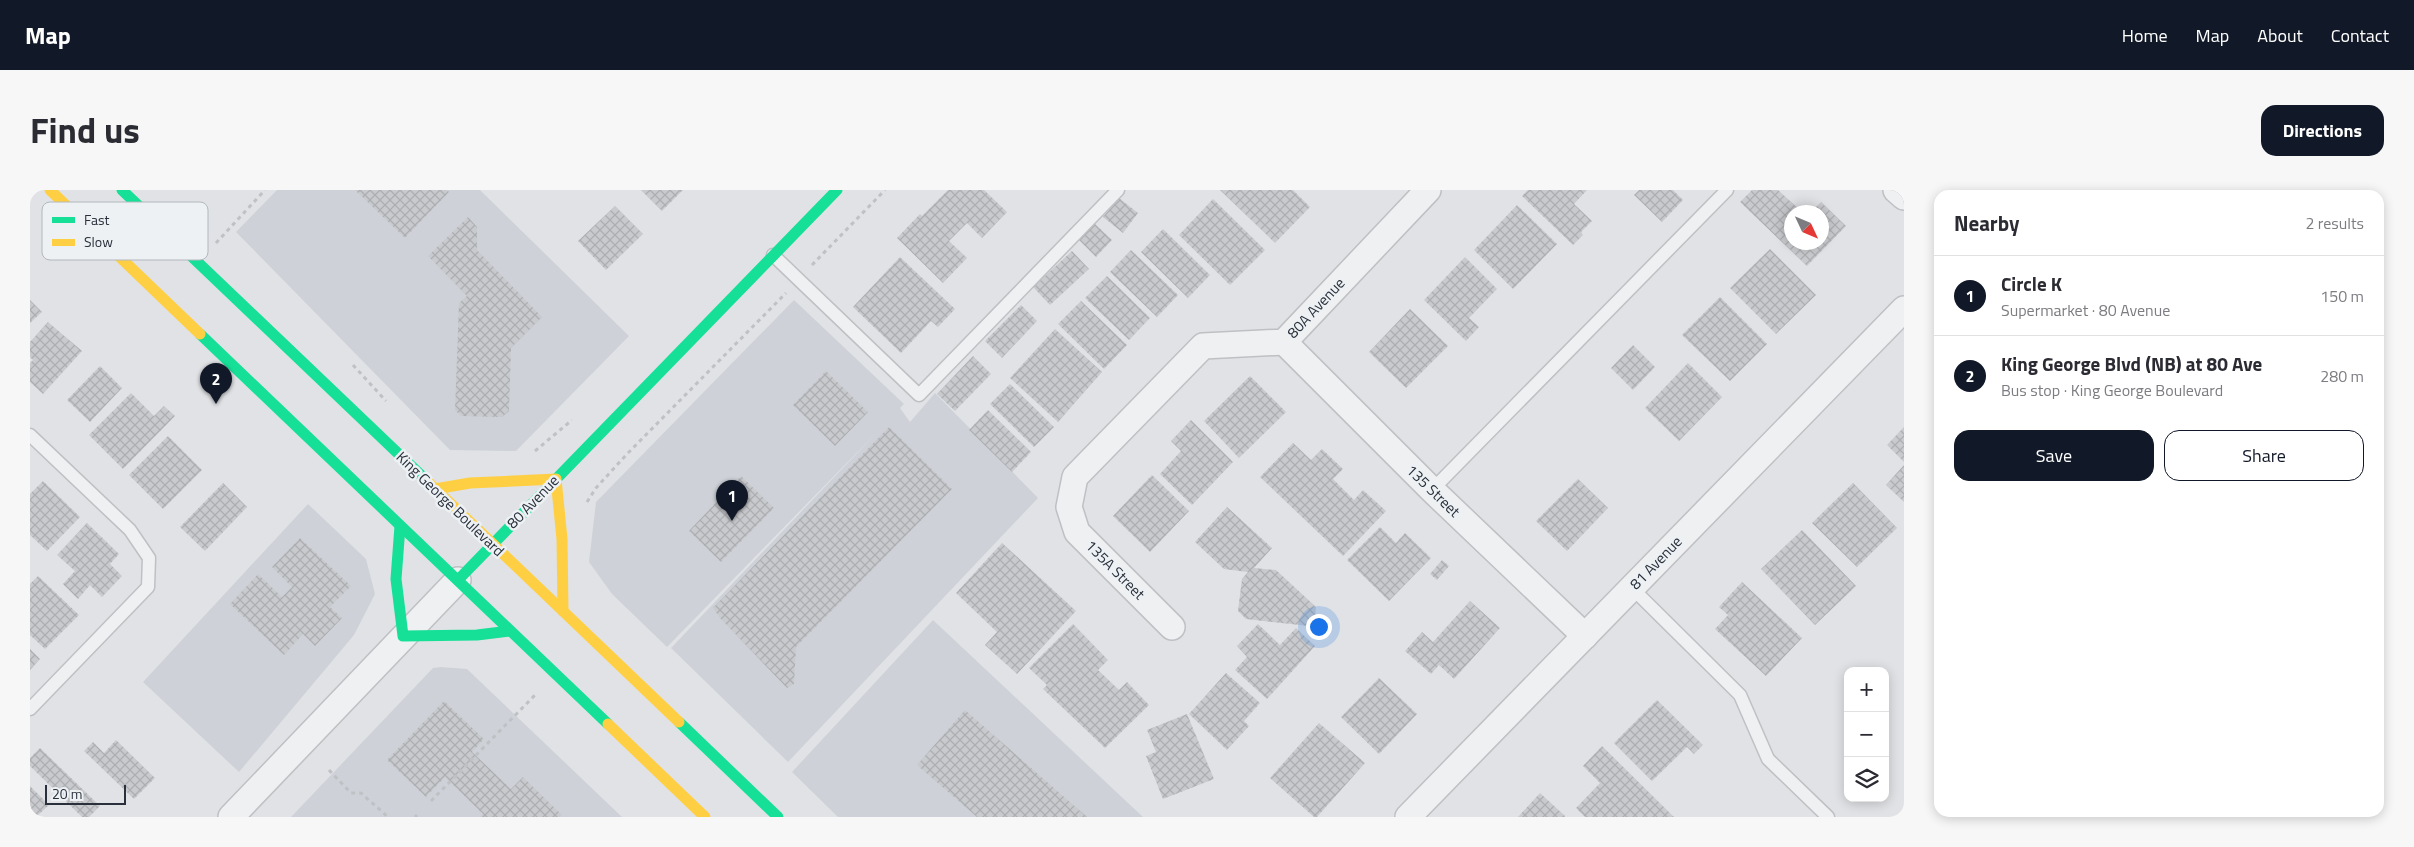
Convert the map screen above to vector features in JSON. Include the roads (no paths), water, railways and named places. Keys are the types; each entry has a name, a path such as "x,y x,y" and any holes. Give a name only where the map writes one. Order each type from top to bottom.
{"main road":[{"path":"50,190 62,202"},
{"name":"King George Boulevard","path":"122,190 134,202"},
{"name":"80 Avenue","path":"458,580 837,190"},
{"path":"123,260 705,817"},
{"name":"King George Boulevard","path":"195,260 778,817"},
{"path":"435,489 470,483 556,479 562,539 562,611"},
{"path":"400,526 396,578 403,636 477,635 510,631"}],"street":[{"name":"80A Avenue","path":"1069,507 1076,477 1203,346 1284,342 1428,190"},
{"path":"1896,190 1904,197"},
{"name":"81 Avenue","path":"1408,817 1904,309"},
{"name":"135 Street","path":"1284,342 1432,490 1585,636"},
{"name":"135A Street","path":"1069,507 1077,532 1172,627"},
{"name":"80 Avenue","path":"231,817 458,580"}],"lane":[{"path":"773,255 919,395 1118,190"},
{"path":"1432,490 1727,190"},
{"path":"30,435 130,530 148,558 148,587 30,709"},
{"path":"1632,588 1740,695 1768,760 1828,817"}],"place":[{"name":"King George Blvd (NB) at 80 Ave","path":"216,404"},
{"name":"Circle K","path":"732,521"}]}
